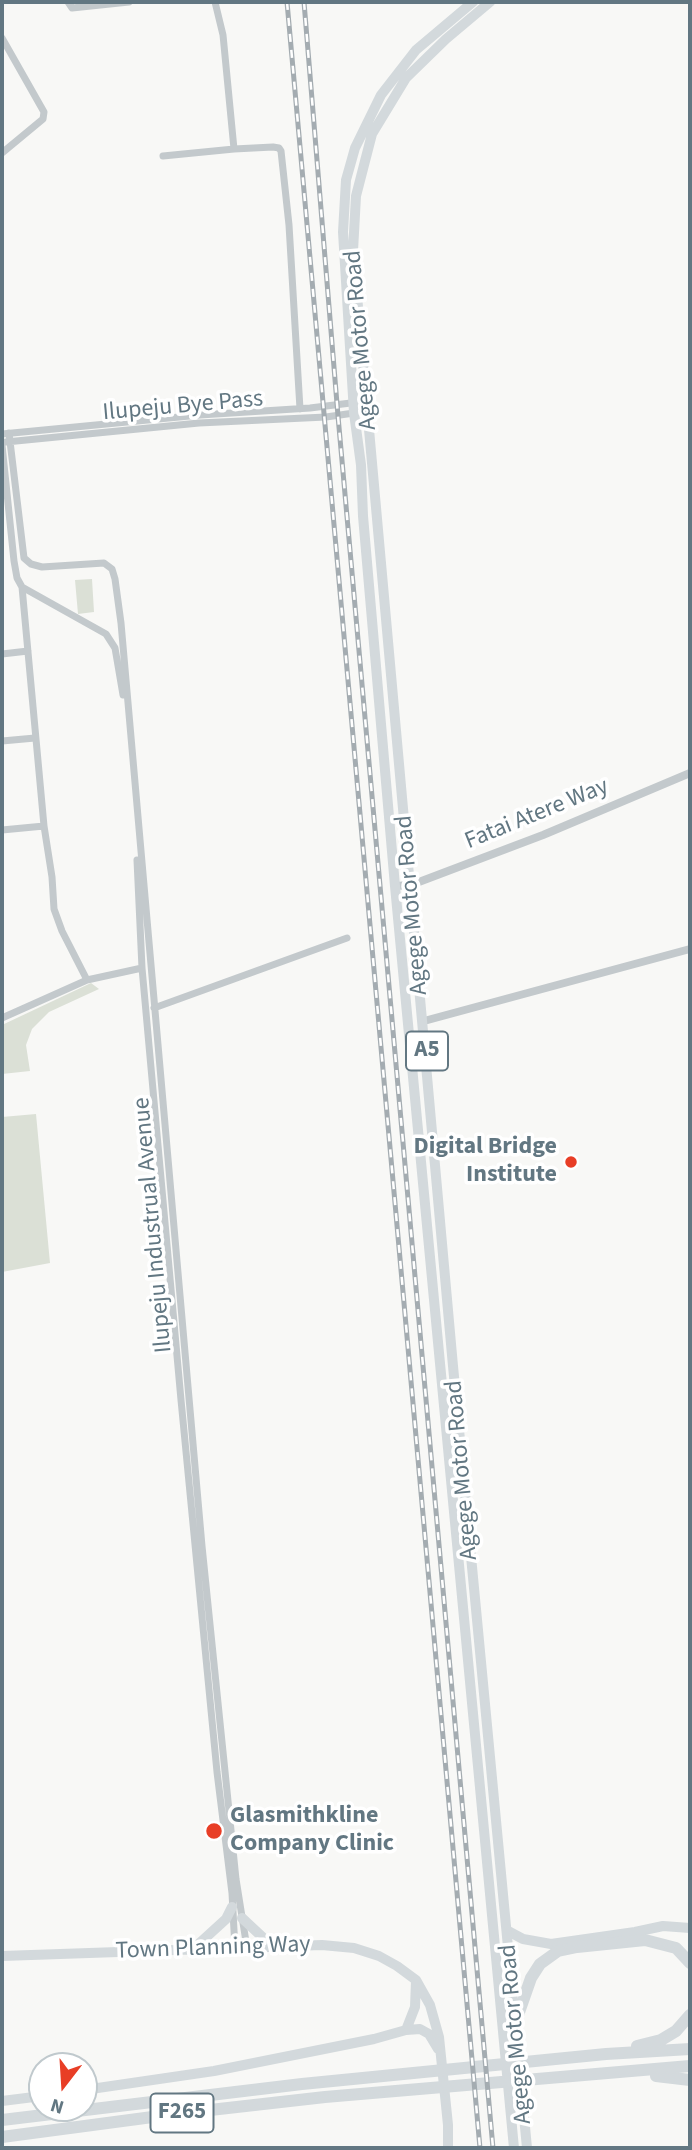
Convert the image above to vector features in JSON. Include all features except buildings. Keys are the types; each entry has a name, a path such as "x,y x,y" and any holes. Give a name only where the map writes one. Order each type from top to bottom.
{"highway":[{"path":"517,2018 531,1978 540,1964 558,1951 645,1940 676,1948 690,1963"},
{"path":"606,2054 661,2040 684,2023"},
{"name":"F265","path":"2,2120 338,2080 606,2054 690,2049"},
{"name":"F265","path":"2,2137 175,2114 364,2094 690,2066"},
{"path":"606,2074 671,2076 690,2080"}],"main road":[{"name":"Agege Motor Road","path":"472,2 416,50 395,75 369,117 355,148 346,180 343,232 354,408 361,465 363,516 395,886 514,2148"},
{"name":"Agege Motor Road","path":"490,2 446,39 407,78 372,134 356,195 354,251 453,1366 508,1931 509,1971 517,2018 527,2148"},
{"path":"479,1766 491,1763"},
{"path":"191,1951 221,1924 232,1907"},
{"path":"242,1919 273,1947"},
{"path":"508,1931 523,1939 551,1944 663,1926 690,1928"},
{"name":"Town Planning Way","path":"2,1956 322,1945 355,1948 379,1956 416,1980"},
{"path":"406,2030 415,2007 416,1980"},
{"path":"416,1980 430,2005 439,2037 448,2148"},
{"path":"98,2088 214,2071 374,2039 406,2030 421,2029 429,2034 441,2056"},
{"path":"2,2101 28,2098"}],"street":[{"path":"68,2 72,8 129,2"},
{"path":"215,2 223,35 234,149"},
{"path":"2,38 44,112 43,119 2,153"},
{"path":"163,156 273,147 281,151 289,225 300,409"},
{"name":"Ilupeju Bye Pass","path":"5,439 200,415 367,406"},
{"name":"Ilupeju Bye Pass","path":"5,439 200,423 326,417 354,408"},
{"path":"5,439 15,568 22,587 54,909 87,980"},
{"name":"Ilupeju Industrual Avenue","path":"5,439 24,558 31,564 42,566 104,563 112,569 115,579 202,1546 234,1865 247,1948"},
{"name":"Ilupeju Industrual Avenue","path":"22,587 106,634 115,648 122,689 132,798 142,968 216,1772 232,1893 235,1949"},
{"path":"2,654 28,651"},
{"path":"2,741 36,738"},
{"name":"Fatai Atere Way","path":"395,886 411,885 543,835 690,774"},
{"path":"2,830 44,826"},
{"path":"154,1008 348,938"},
{"path":"424,1021 690,949"},
{"path":"3,1016 87,980 142,968"}],"shaded area":[{"path":"92,579 94,612 78,614 75,580"},
{"path":"91,983 99,989 49,1012 32,1029 26,1045 30,1071 2,1074 2,1025"},
{"path":"36,1114 50,1263 2,1272 2,1117"}],"railway":[{"path":"287,2 480,2148"},
{"path":"304,2 338,416 493,2148"}],"place":[{"name":"Digital Bridge Institute","path":"571,1162"},
{"name":"Glasmithkline Company Clinic","path":"214,1831"}]}
